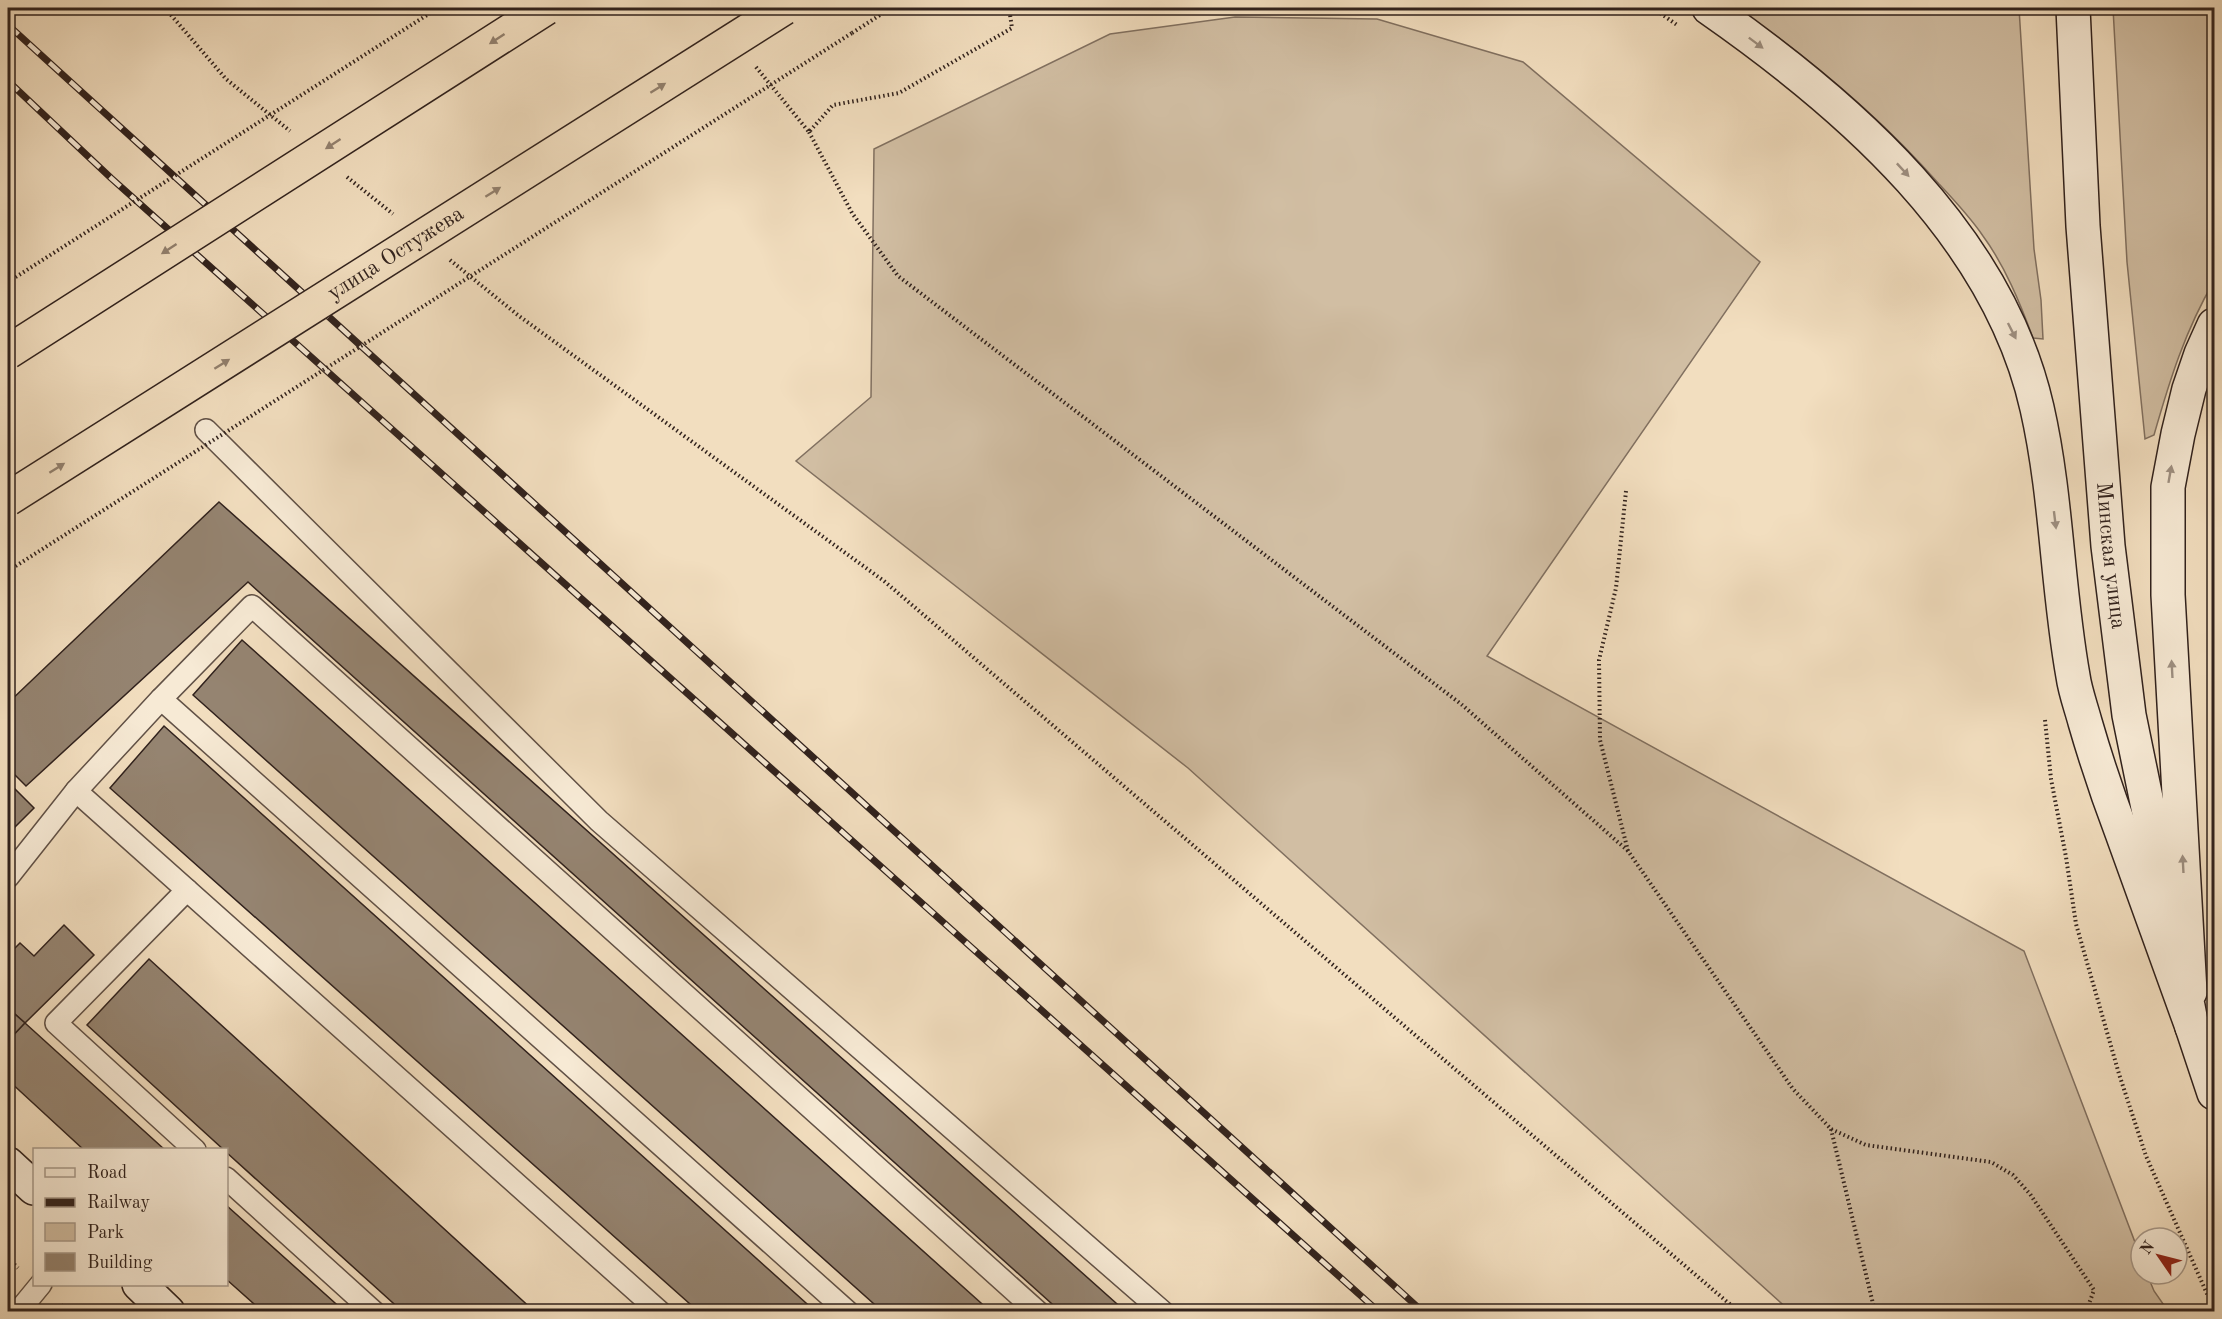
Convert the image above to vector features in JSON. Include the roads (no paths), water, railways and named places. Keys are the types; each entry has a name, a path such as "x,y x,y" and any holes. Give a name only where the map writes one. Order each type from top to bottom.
{"main road":[{"path":"8,352 546,8"},
{"name":"улица Остужева","path":"8,499 784,8"}],"street":[{"path":"1709,8 1793,71 1877,143 1921,190 1984,276 2018,342 2046,447 2073,678 2099,772 2192,1027"},
{"name":"Минская улица","path":"2073,8 2083,226 2108,546 2129,715 2192,1027 2214,1093"},
{"path":"2192,1027 2168,595 2168,487 2189,389 2214,325"},
{"path":"8,1164 33,1187"},
{"path":"141,1286 168,1311"}],"lane":[{"path":"206,430 599,821 1163,1311"},
{"path":"8,877 76,791 161,699 252,606 1038,1311"},
{"path":"161,699 848,1311"},
{"path":"76,791 660,1311"},
{"path":"187,890 56,1023 194,1148"},
{"path":"228,1180 374,1311"},
{"path":"18,1311 39,1286"}],"railway":[{"path":"8,25 1423,1312"},
{"path":"8,81 111,178 1379,1312"}]}
